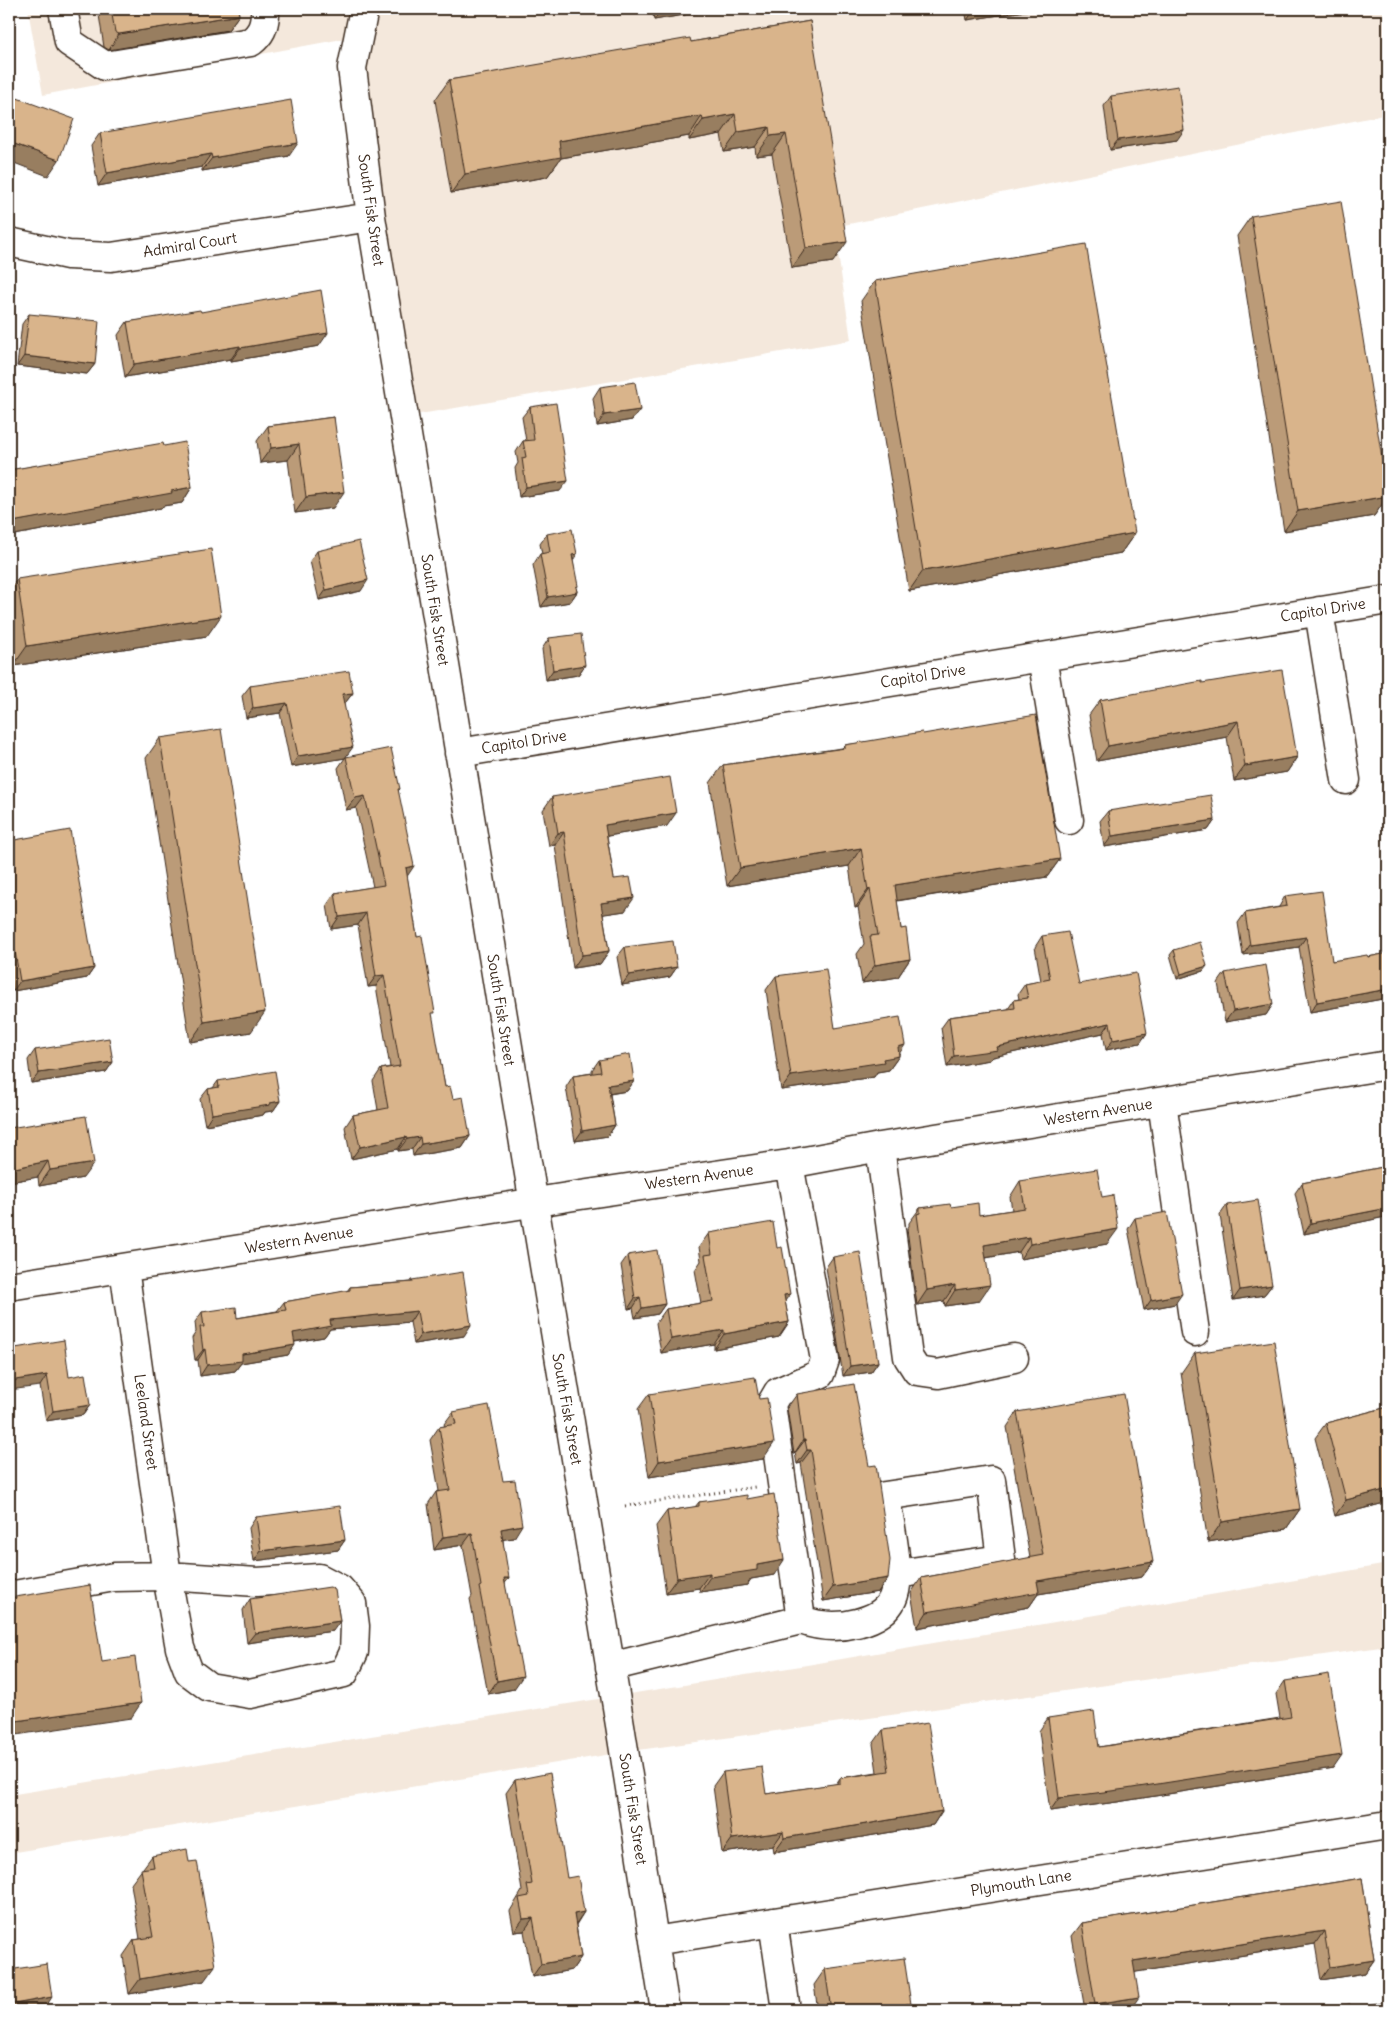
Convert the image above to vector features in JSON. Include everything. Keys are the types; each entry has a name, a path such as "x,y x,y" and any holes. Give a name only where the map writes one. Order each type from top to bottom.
{"street":[{"path":"62,9 69,42 106,66 251,42 259,35 264,26 265,15"},
{"name":"South Fisk Street","path":"364,9 352,68 371,217 665,2010"},
{"name":"Admiral Court","path":"9,242 68,256 111,257 371,217"},
{"name":"Capitol Drive","path":"459,753 1388,600"},
{"path":"1319,611 1346,780"},
{"path":"1042,657 1069,820"},
{"name":"Western Avenue","path":"9,1286 532,1202 790,1164 880,1147 1388,1065"},
{"path":"1162,1102 1195,1332"},
{"path":"880,1147 908,1357 917,1372 938,1374 1014,1358"},
{"path":"790,1164 824,1360 820,1374 778,1392 772,1404 801,1620"},
{"name":"Leeland Street","path":"124,1268 167,1576"},
{"path":"610,1667 801,1620 816,1626 844,1626 868,1620 884,1610 891,1602 897,1588 894,1541 885,1496 991,1480 1001,1558 897,1574"},
{"path":"9,1596 114,1577 167,1576 256,1582 319,1578 340,1588 352,1603 354,1652 344,1673 250,1694 208,1687 189,1672 180,1648 167,1576"},
{"name":"Plymouth Lane","path":"654,1941 1388,1825"},
{"path":"773,1922 786,2010"}],"path":[{"path":"625,1506 782,1483"}],"shaded area":[{"path":"28,9 1388,9 1388,114 834,227 851,340 403,417 358,36 43,95"},
{"path":"1388,1564 1388,1646 624,1752 9,1853 9,1795 813,1664"}],"building":[{"path":"9,9 12,9 14,25 9,26"},
{"path":"111,9 238,9 239,15 119,34 115,32"},
{"path":"810,21 847,242 806,248 786,134 770,136 769,127 738,132 735,114 703,120 702,116 559,141 561,157 465,174 449,80 690,38 691,42"},
{"path":"1178,86 1184,130 1118,140 1111,96"},
{"path":"9,95 74,119 59,160 9,142"},
{"path":"291,100 298,143 212,158 211,154 107,173 100,133"},
{"path":"1341,201 1388,496 1298,511 1251,216"},
{"path":"1086,244 1135,533 923,571 875,281"},
{"path":"321,290 328,333 134,364 127,322 200,310 201,312"},
{"path":"29,314 99,321 95,364 24,356"},
{"path":"635,382 640,410 604,415 600,387"},
{"path":"556,403 568,481 526,487 522,458 526,457 523,441 534,440 530,407"},
{"path":"334,417 344,492 306,497 299,444 271,448 268,426"},
{"path":"185,442 192,487 171,491 172,493 12,522 9,506 9,470 163,443 164,446"},
{"path":"572,529 577,554 572,555 578,586 576,587 577,592 548,597 540,554 550,552 547,534"},
{"path":"359,541 368,580 326,590 317,551"},
{"path":"211,549 221,616 27,646 17,579"},
{"path":"581,634 585,665 553,670 549,638"},
{"path":"1282,670 1297,757 1245,766 1238,721 1108,746 1100,700 1202,681 1202,683"},
{"path":"349,671 353,693 342,694 353,747 298,756 287,703 253,708 250,686"},
{"path":"1036,715 1060,859 895,885 901,929 906,928 910,959 875,965 870,936 878,935 861,848 740,868 723,765 845,748 845,745"},
{"path":"221,729 265,1012 204,1022 160,738"},
{"path":"391,748 414,866 406,868 417,937 422,936 435,1013 432,1013 445,1087 450,1086 453,1099 463,1097 470,1136 421,1144 420,1137 407,1139 406,1137 360,1147 353,1115 388,1108 381,1069 400,1066 384,975 376,976 366,913 339,917 335,893 384,885 365,796 355,798 346,757"},
{"path":"670,777 676,813 605,825 614,879 630,877 634,898 601,903 609,951 582,955 564,832 558,833 552,797"},
{"path":"1211,795 1215,820 1112,836 1108,811"},
{"path":"70,830 94,968 20,981 9,917 9,841"},
{"path":"1322,891 1332,961 1388,953 1388,989 1317,1002 1306,937 1250,945 1245,913 1287,906 1285,896"},
{"path":"1068,932 1079,984 1136,973 1147,1033 1113,1040 1110,1023 997,1047 998,1050 954,1056 949,1017 1015,1008 1014,1000 1028,998 1025,984 1050,979 1042,936"},
{"path":"673,941 677,967 629,975 625,947"},
{"path":"1200,942 1207,966 1181,974 1174,950"},
{"path":"1266,965 1273,1004 1233,1011 1225,973"},
{"path":"826,969 835,1028 900,1017 905,1045 898,1047 899,1056 883,1059 884,1062 791,1076 776,976"},
{"path":"109,1038 113,1062 39,1073 35,1050"},
{"path":"630,1054 634,1081 608,1085 615,1125 582,1131 573,1076 601,1072 599,1060"},
{"path":"275,1071 280,1101 270,1103 270,1105 212,1114 208,1089 219,1087 218,1081"},
{"path":"86,1116 94,1163 50,1170 48,1161 15,1168 9,1128"},
{"path":"1388,1166 1388,1208 1311,1223 1302,1183"},
{"path":"1097,1169 1102,1197 1113,1195 1118,1229 1030,1244 1029,1237 984,1245 990,1285 955,1290 955,1285 927,1290 917,1214 920,1213 920,1208 950,1204 951,1207 978,1203 979,1215 1025,1208 1020,1181"},
{"path":"1258,1200 1272,1285 1240,1290 1227,1205"},
{"path":"1167,1212 1182,1294 1151,1300 1135,1218"},
{"path":"773,1222 777,1248 782,1247 790,1294 784,1295 789,1322 724,1334 724,1330 671,1339 666,1309 713,1301 705,1255 712,1254 709,1233"},
{"path":"657,1250 665,1304 642,1308 640,1297 635,1298 628,1255"},
{"path":"860,1252 878,1362 850,1366 833,1257"},
{"path":"463,1272 471,1325 421,1334 417,1311 330,1320 331,1326 293,1333 295,1345 242,1354 242,1361 207,1365 200,1327 204,1327 202,1312 236,1307 237,1318 286,1310 284,1302 350,1290 350,1287 413,1282 412,1280"},
{"path":"64,1340 69,1377 85,1374 90,1405 53,1411 47,1375 9,1381 9,1349"},
{"path":"1274,1341 1300,1509 1222,1522 1195,1353"},
{"path":"755,1377 759,1399 767,1398 774,1443 659,1461 649,1394"},
{"path":"854,1384 869,1466 876,1465 890,1560 888,1578 833,1587 811,1450 807,1450 805,1440 803,1440 797,1394"},
{"path":"1124,1394 1153,1562 1037,1581 1039,1592 927,1612 921,1578 1043,1555 1017,1412"},
{"path":"489,1405 503,1481 515,1480 522,1525 501,1529 509,1578 504,1578 523,1676 497,1681 479,1587 481,1586 472,1533 443,1537 436,1492 450,1490 439,1427 456,1424 453,1412"},
{"path":"1388,1407 1388,1489 1346,1500 1326,1423"},
{"path":"774,1494 784,1560 757,1565 757,1570 710,1577 710,1573 677,1578 667,1511 699,1506 699,1502 747,1495 747,1499"},
{"path":"340,1506 345,1540 261,1551 256,1517"},
{"path":"90,1585 102,1662 135,1657 141,1703 9,1722 9,1598"},
{"path":"330,1587 335,1590 340,1621 255,1633 250,1599"},
{"path":"1329,1674 1342,1755 1059,1798 1048,1718 1094,1711 1099,1747 1291,1717 1285,1681"},
{"path":"928,1723 942,1811 784,1838 783,1832 732,1839 723,1772 762,1767 766,1794 840,1783 840,1778 889,1771 883,1730"},
{"path":"550,1773 567,1878 578,1876 584,1912 574,1914 581,1957 541,1964 533,1918 523,1919 519,1898 529,1896 527,1885 532,1884 515,1780"},
{"path":"187,1849 189,1862 197,1861 215,1966 140,1979 134,1940 153,1937 141,1869 154,1867 152,1856"},
{"path":"1362,1878 1374,1960 1330,1967 1324,1931 1133,1961 1139,1997 1095,2004 1082,1923"},
{"path":"904,1958 911,2004 906,2004 907,2010 831,2010 825,1969"},
{"path":"47,1964 52,1997 9,2005 9,1970"},
{"path":"1388,2001 1388,2010 1313,2010 1350,2004 1351,2008"},
{"path":"585,2006 586,2010 562,2010"}]}
